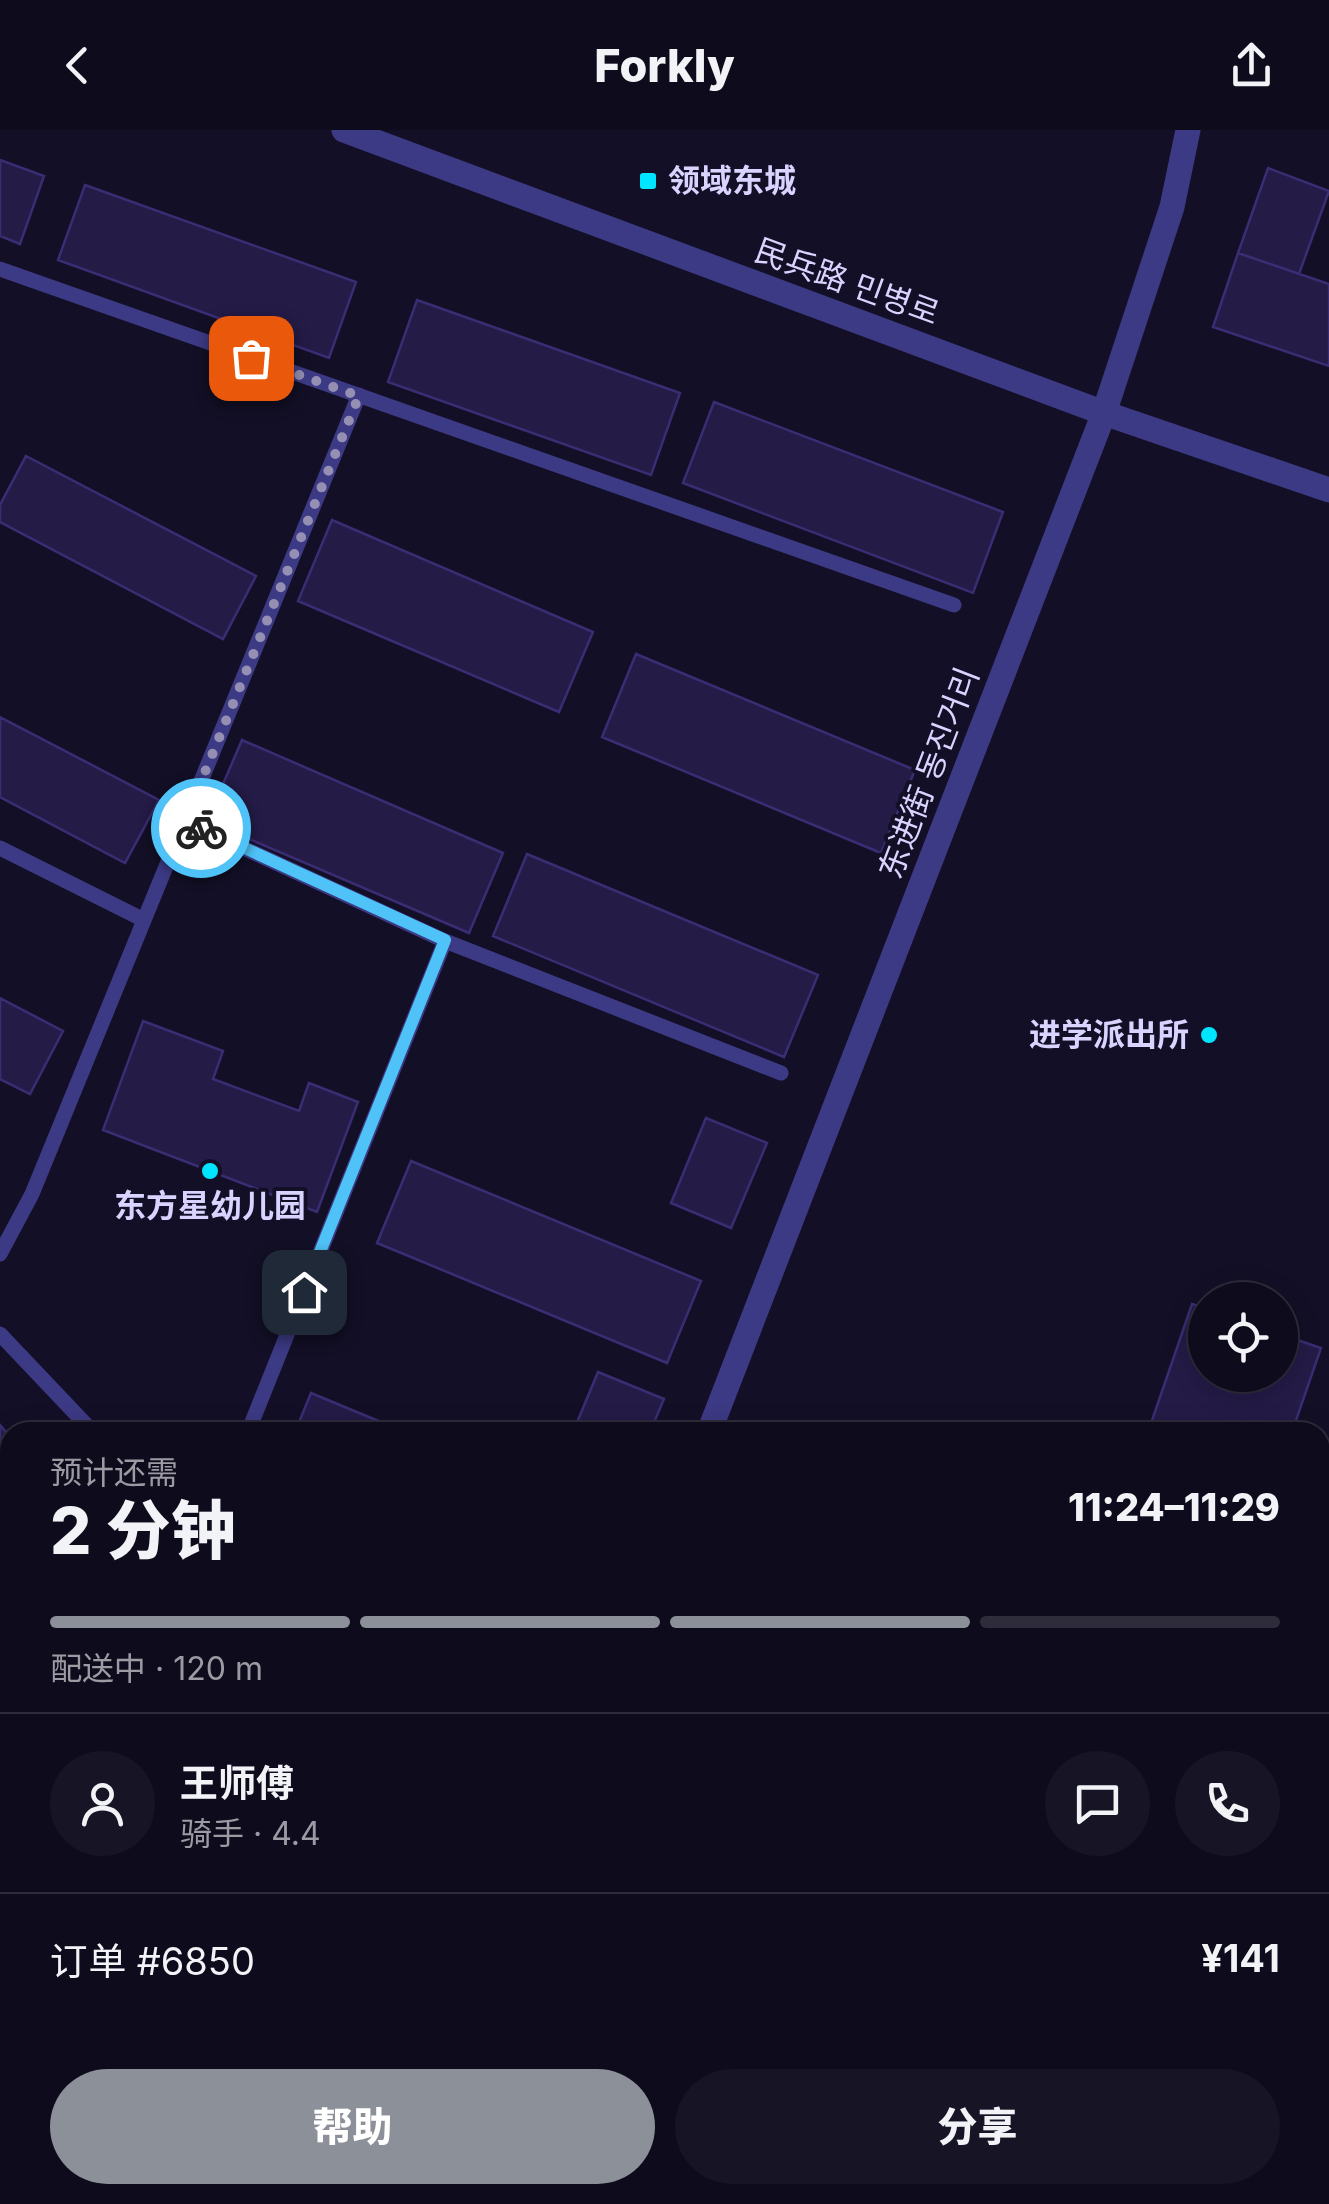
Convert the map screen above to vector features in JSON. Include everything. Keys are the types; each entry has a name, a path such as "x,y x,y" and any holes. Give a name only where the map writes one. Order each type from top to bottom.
{"street":[{"name":"民兵路 민병로","path":"344,130 1104,413 1329,490"},
{"name":"东进街 동진거리","path":"713,1422 1104,413 1172,207 1188,130"}],"lane":[{"path":"0,270 954,605"},
{"path":"0,1254 32,1194 359,396"},
{"path":"185,821 445,940 781,1073"},
{"path":"0,848 144,920"},
{"path":"252,1422 445,940"},
{"path":"0,1334 84,1422"}],"building":[{"path":"0,160 44,176 20,244 0,236"},
{"path":"1268,168 1329,191 1299,274 1238,253"},
{"path":"85,185 356,282 329,358 58,260"},
{"path":"1238,253 1329,284 1329,366 1213,327"},
{"path":"417,300 680,393 651,475 388,382"},
{"path":"714,402 1003,512 973,593 683,483"},
{"path":"26,456 256,576 223,639 0,522 0,505"},
{"path":"332,520 593,632 559,712 298,601"},
{"path":"636,654 915,770 881,853 602,737"},
{"path":"0,717 159,800 125,863 0,797"},
{"path":"242,740 503,853 469,933 207,821"},
{"path":"527,854 818,975 784,1057 493,936"},
{"path":"0,998 63,1031 30,1094 0,1079"},
{"path":"143,1021 223,1051 213,1079 299,1111 309,1083 358,1102 317,1212 103,1130"},
{"path":"706,1118 767,1143 731,1228 671,1203"},
{"path":"411,1161 701,1281 667,1363 377,1243"},
{"path":"1188,1316 1188,1392 1298,1392 1298,1340 1321,1348 1295,1422 1151,1422"},
{"path":"598,1372 664,1399 654,1422 577,1422"},
{"path":"311,1393 381,1422 299,1422"}],"way so far":[{"path":"201,828 185,821 359,396 251,358"}],"place":[{"name":"领域东城","path":"648,181"},
{"name":"进学派出所","path":"1209,1035"},
{"name":"东方星幼儿园","path":"210,1171"}],"route":[{"path":"201,828 445,940 304,1292"}]}
